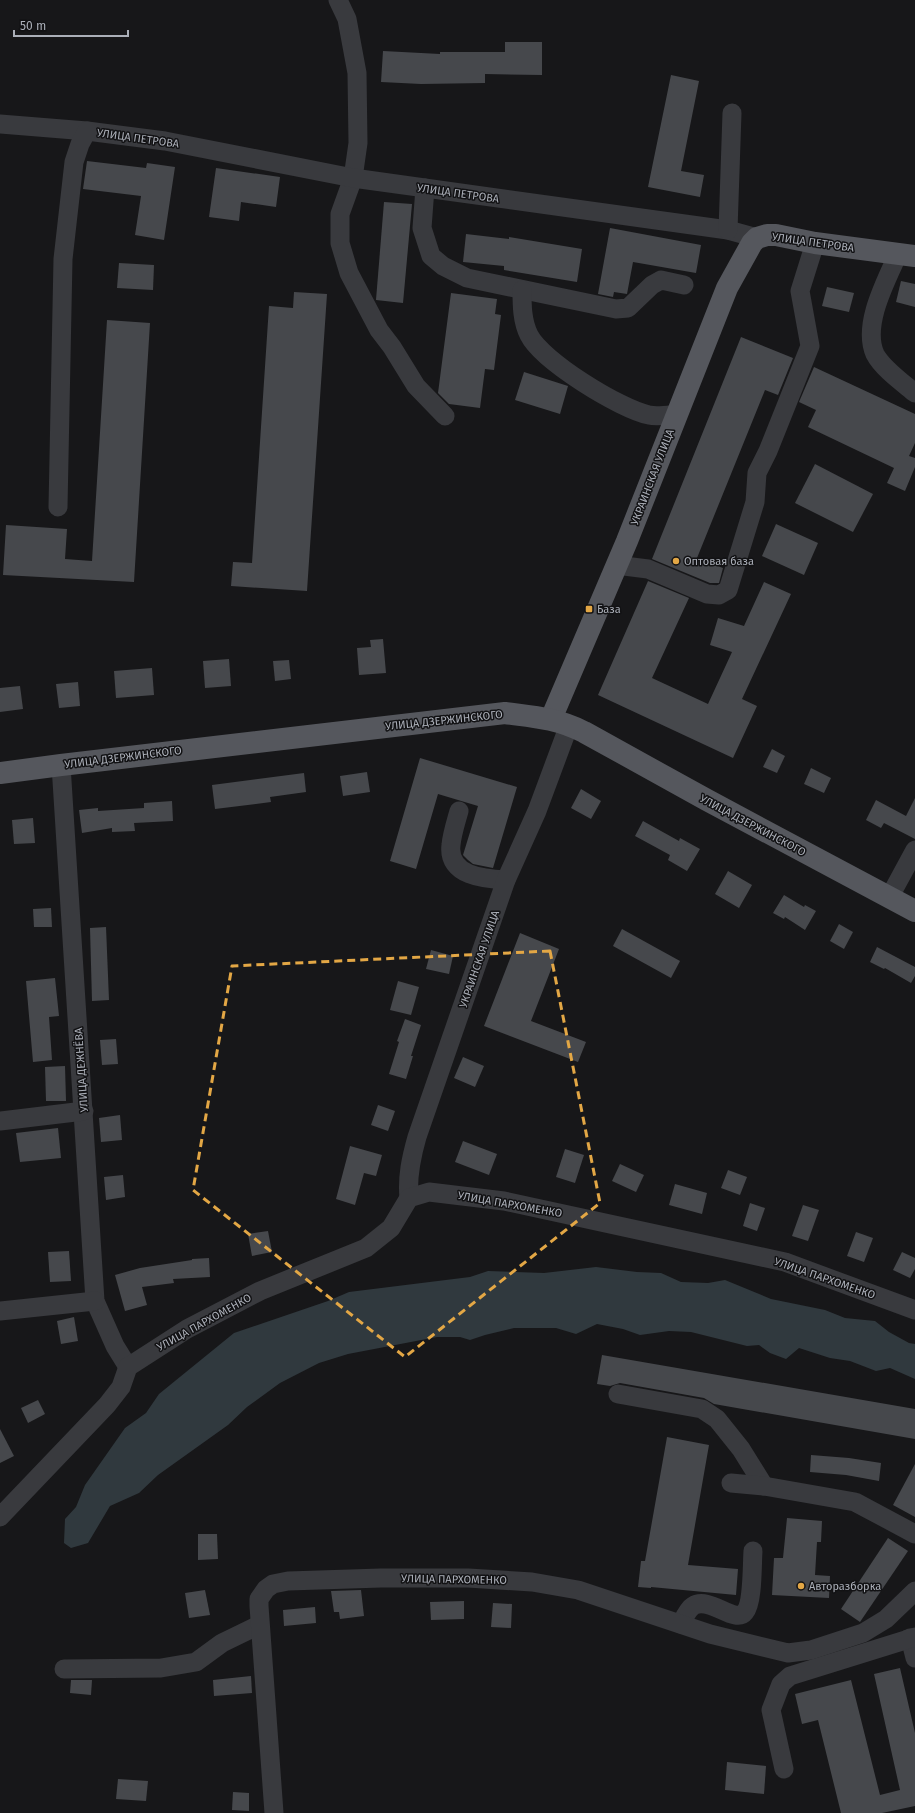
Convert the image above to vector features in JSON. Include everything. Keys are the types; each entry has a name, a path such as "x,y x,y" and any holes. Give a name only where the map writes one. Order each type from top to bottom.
{"main road":[{"name":"УЛИЦА ПЕТРОВА","path":"757,238 767,235 776,235 816,243 906,255"},
{"name":"УКРАИНСКАЯ УЛИЦА","path":"560,722 616,565 627,541 727,288 752,244 757,238"},
{"name":"УЛИЦА ДЗЕРЖИНСКОГО","path":"0,773 61,764 505,713 560,722 915,911"}],"street":[{"path":"338,0 346,19 357,73 358,143 353,178 340,214 340,243 348,273 379,330 392,347 416,386 445,416"},
{"path":"728,230 732,113"},
{"name":"УЛИЦА ПЕТРОВА","path":"0,124 165,141 353,178 728,230 757,238"},
{"path":"58,508 63,259 74,162 80,144 87,132"},
{"path":"425,188 422,228 431,256 442,266 467,278 616,309 628,308 652,285 661,280 684,285"},
{"path":"616,565 648,570 707,594 719,596 728,590 755,502 757,473 768,452 810,346 800,291 816,243"},
{"path":"906,255 880,295 871,332 875,355 889,371 915,393"},
{"path":"522,290 523,316 529,335 541,350 588,386 628,406 650,415 677,414"},
{"name":"УКРАИНСКАЯ УЛИЦА","path":"409,1198 408,1185 410,1162 417,1137 506,880 537,811 560,722"},
{"name":"УЛИЦА ДЕЖНЁВА","path":"61,764 95,1301 115,1346 128,1367"},
{"path":"459,811 450,846 452,860 460,869 479,878 506,880"},
{"path":"889,898 915,850"},
{"path":"0,1121 84,1111"},
{"name":"УЛИЦА ПАРХОМЕНКО","path":"128,1367 187,1329 260,1291 366,1248 391,1228 409,1198 429,1192 504,1201 785,1262 915,1310"},
{"path":"0,1311 95,1301"},
{"path":"0,1517 107,1405 121,1388 128,1367"},
{"path":"618,1394 702,1408 717,1419 741,1449 764,1486"},
{"path":"731,1483 764,1486 855,1502 915,1534"},
{"path":"681,1624 692,1606 699,1604 714,1605 731,1614 740,1616 745,1613 752,1582 753,1551"},
{"name":"УЛИЦА ПАРХОМЕНКО","path":"274,1813 259,1625 259,1598 262,1592 273,1584 288,1581 468,1578 532,1582 578,1590 710,1634 788,1653 811,1650 863,1633 886,1619 915,1591"},
{"path":"64,1669 161,1668 196,1662 222,1642 259,1625"},
{"path":"784,1769 771,1710 781,1684 790,1676 913,1638 915,1658"}],"highlighted area":[{"path":"550,951 600,1203 405,1357 193,1190 232,966"}],"shaded area":[{"path":"596,1267 637,1272 661,1273 681,1282 708,1283 725,1280 771,1299 825,1310 845,1318 875,1321 889,1332 909,1343 915,1344 915,1379 890,1368 876,1371 850,1361 830,1358 799,1348 786,1359 770,1353 759,1345 747,1346 691,1332 669,1331 640,1335 623,1329 597,1324 576,1334 556,1328 514,1328 470,1340 460,1337 437,1337 348,1354 319,1363 280,1383 247,1407 228,1425 158,1475 139,1493 110,1506 88,1543 71,1548 64,1543 65,1519 76,1507 85,1485 125,1428 146,1413 159,1394 234,1333 328,1301 349,1292 470,1277 488,1271 544,1273"}],"building":[{"path":"505,42 542,42 542,75 485,74 485,83 421,84 381,82 383,51 440,54 440,52 505,52"},
{"path":"671,75 699,81 681,171 704,175 700,197 648,187"},
{"path":"87,161 146,168 147,163 175,167 164,240 135,235 141,196 83,189"},
{"path":"216,168 280,177 276,207 241,202 239,221 209,217"},
{"path":"384,202 412,204 403,303 376,300"},
{"path":"610,228 701,245 696,273 633,262 627,294 614,292 613,297 598,294"},
{"path":"466,234 509,239 509,237 582,249 577,282 504,270 504,266 463,262"},
{"path":"119,263 154,265 153,290 117,288"},
{"path":"901,281 915,284 915,307 896,302"},
{"path":"827,287 854,293 849,312 822,306"},
{"path":"294,292 327,294 307,591 231,586 233,562 252,563 269,306 293,308"},
{"path":"451,293 497,299 495,314 501,315 494,370 485,369 480,408 449,404 438,393"},
{"path":"107,320 150,323 134,582 3,575 6,525 67,529 65,559 92,561"},
{"path":"741,337 793,358 778,395 765,390 697,558 723,568 719,583 710,583 652,559"},
{"path":"814,367 915,414 915,443 909,456 915,458 915,467 905,491 887,483 894,468 808,427 816,410 799,402"},
{"path":"524,372 568,386 560,414 515,400"},
{"path":"815,464 873,494 853,532 795,503"},
{"path":"776,524 818,543 804,575 762,556"},
{"path":"648,581 689,598 652,678 708,704 732,652 710,645 718,618 744,626 764,582 791,594 742,699 757,706 733,758 598,695"},
{"path":"383,639 386,673 359,675 357,648 371,647 370,640"},
{"path":"229,659 231,686 205,688 203,661"},
{"path":"289,660 291,679 275,681 273,661"},
{"path":"152,668 154,695 116,698 114,671"},
{"path":"78,682 80,706 59,708 56,684"},
{"path":"20,686 23,709 0,712 0,688"},
{"path":"772,749 785,756 777,773 763,767"},
{"path":"420,758 517,787 493,868 473,864 463,855 478,806 438,794 416,869 390,861"},
{"path":"811,768 831,778 824,793 804,784"},
{"path":"367,772 370,792 343,796 340,776"},
{"path":"304,773 306,792 270,797 271,802 215,809 212,785"},
{"path":"581,789 601,801 591,819 571,808"},
{"path":"915,798 915,839 884,823 881,828 866,820 876,800 906,816"},
{"path":"172,801 173,821 134,823 135,831 112,832 112,828 82,833 79,810 98,808 98,811 144,808 144,803"},
{"path":"33,818 35,843 14,844 12,820"},
{"path":"643,821 679,841 680,838 700,849 687,871 668,860 670,855 635,836"},
{"path":"728,871 752,885 739,908 715,894"},
{"path":"784,895 804,907 805,905 816,911 805,930 785,917 784,919 773,913"},
{"path":"51,908 52,927 34,927 33,909"},
{"path":"839,924 853,932 844,949 830,941"},
{"path":"106,927 109,1000 92,1001 90,928"},
{"path":"622,929 680,961 671,978 613,946"},
{"path":"520,933 559,949 531,1021 586,1042 578,1062 484,1026"},
{"path":"877,947 915,967 915,976 911,983 885,968 884,969 870,962"},
{"path":"431,950 453,956 449,974 426,969"},
{"path":"55,978 59,1016 49,1017 52,1060 33,1062 26,981"},
{"path":"398,981 419,987 411,1015 390,1010"},
{"path":"405,1019 421,1025 411,1056 413,1056 406,1079 389,1074 399,1042 397,1041"},
{"path":"116,1039 118,1064 102,1065 100,1040"},
{"path":"463,1057 484,1066 475,1087 454,1078"},
{"path":"65,1066 66,1101 46,1101 45,1067"},
{"path":"378,1105 395,1111 388,1131 371,1125"},
{"path":"120,1115 122,1140 101,1142 99,1118"},
{"path":"58,1128 61,1158 20,1162 16,1133"},
{"path":"463,1141 497,1154 489,1175 455,1162"},
{"path":"350,1146 382,1155 376,1176 364,1173 355,1205 336,1199"},
{"path":"565,1149 584,1155 575,1183 556,1177"},
{"path":"620,1164 644,1175 636,1192 612,1181"},
{"path":"728,1170 747,1177 740,1195 721,1188"},
{"path":"123,1175 125,1197 106,1200 104,1177"},
{"path":"675,1184 707,1193 702,1214 669,1205"},
{"path":"750,1203 765,1208 757,1231 743,1226"},
{"path":"803,1205 819,1210 808,1241 792,1236"},
{"path":"268,1231 272,1252 252,1256 248,1234"},
{"path":"856,1232 873,1238 864,1262 847,1256"},
{"path":"69,1251 71,1281 50,1282 48,1252"},
{"path":"902,1252 915,1258 915,1269 910,1278 893,1270"},
{"path":"209,1258 210,1277 173,1279 174,1283 142,1287 147,1305 125,1311 115,1275 140,1268 192,1259"},
{"path":"74,1317 78,1341 61,1344 57,1321"},
{"path":"602,1355 915,1409 915,1439 714,1404 704,1398 620,1383 610,1386 597,1384"},
{"path":"38,1400 45,1414 28,1423 21,1408"},
{"path":"0,1429 14,1456 0,1463"},
{"path":"667,1437 709,1445 688,1565 738,1569 736,1595 638,1587 641,1561 645,1561"},
{"path":"811,1455 849,1458 881,1463 879,1481 846,1475 810,1472"},
{"path":"915,1464 915,1517 893,1505"},
{"path":"787,1518 822,1521 821,1542 817,1542 815,1575 830,1576 829,1598 772,1595 774,1558 783,1558"},
{"path":"198,1534 217,1534 218,1559 198,1560"},
{"path":"888,1538 908,1551 860,1622 841,1609"},
{"path":"205,1590 210,1615 189,1618 185,1593"},
{"path":"361,1590 364,1616 340,1619 339,1612 334,1612 331,1591"},
{"path":"464,1601 464,1619 431,1620 430,1602"},
{"path":"493,1603 512,1604 511,1628 491,1627"},
{"path":"315,1607 316,1623 284,1626 283,1610"},
{"path":"900,1668 915,1733 915,1806 882,1813 841,1813 818,1720 802,1724 795,1694 851,1680 880,1795 900,1790 874,1674"},
{"path":"251,1676 252,1693 214,1696 213,1680"},
{"path":"71,1680 92,1680 91,1695 70,1693"},
{"path":"727,1762 766,1766 764,1794 725,1790"},
{"path":"118,1779 148,1781 146,1801 116,1799"},
{"path":"233,1792 249,1793 249,1811 232,1810"}],"place":[{"name":"Оптовая база","path":"676,561"},
{"name":"База","path":"589,609"},
{"name":"Авторазборка","path":"801,1586"}]}
